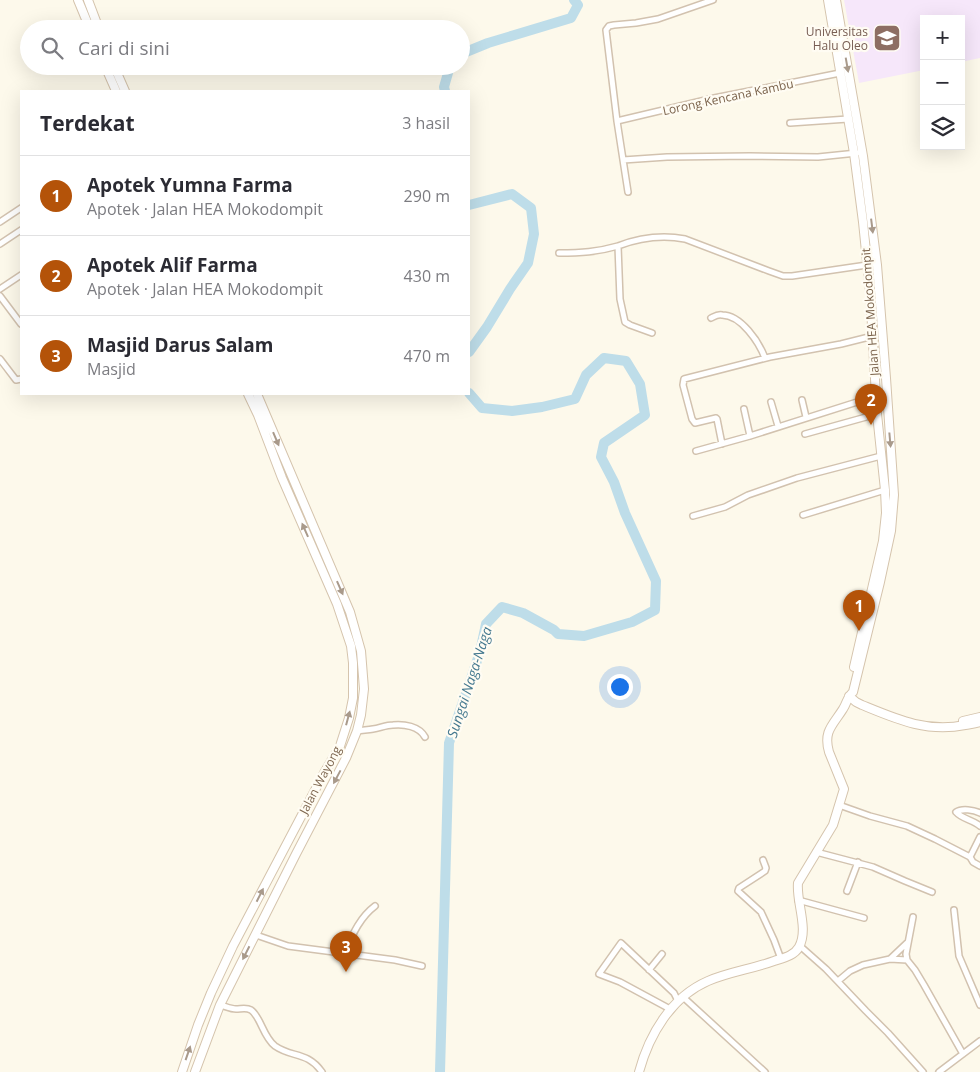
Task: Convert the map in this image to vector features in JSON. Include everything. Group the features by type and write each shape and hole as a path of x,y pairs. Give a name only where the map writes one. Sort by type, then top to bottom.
{"street":[{"path":"78,0 86,20"},
{"path":"88,0 96,20"},
{"path":"628,192 606,30 609,26 658,19 713,0"},
{"name":"Jalan HEA Mokodompit","path":"828,0 848,119 858,153 867,266 874,290 883,346 894,508 880,582 853,692 849,696"},
{"name":"Jalan HEA Mokodompit","path":"836,0 858,153 876,257 873,347 886,513 883,541 850,682 849,696"},
{"name":"Lorong Kencana Kambu","path":"617,121 714,98 840,73"},
{"path":"109,75 116,90"},
{"path":"118,75 125,90"},
{"path":"790,123 848,119"},
{"path":"623,160 750,156 818,157 858,153"},
{"path":"0,222 20,209"},
{"path":"0,244 20,231"},
{"path":"559,253 590,252 631,241 675,237 783,276 867,266"},
{"path":"618,246 620,299 625,322 652,333"},
{"path":"0,289 20,276"},
{"path":"0,296 20,323"},
{"path":"0,300 20,328"},
{"path":"711,318 724,314 744,326 765,358"},
{"path":"722,444 717,419 695,423 692,419 683,385 684,379 765,358 873,336"},
{"path":"873,347 883,346"},
{"path":"0,359 19,380"},
{"name":"Jalan Wayong","path":"182,1072 211,992 233,946 340,746 353,698 351,646 337,604 282,478 248,395"},
{"name":"Jalan Wayong","path":"194,1072 220,1005 346,758 357,731 364,689 361,650 347,606 257,395"},
{"path":"696,451 876,396"},
{"path":"802,400 806,417"},
{"path":"772,402 778,426"},
{"path":"744,409 750,436"},
{"path":"805,434 877,414"},
{"path":"693,516 725,507 748,495 797,478 881,456"},
{"path":"803,515 885,490"},
{"path":"849,696 919,722 953,723 980,717"},
{"path":"849,696 862,705 915,725 936,728 959,727 980,722"},
{"path":"640,1072 650,1042 670,1009 696,987 711,980 781,959 792,954 800,946 802,924 797,891 798,883 833,825 844,789 829,752 827,740 829,730 849,696"},
{"path":"357,731 400,725 419,730 425,736"},
{"path":"839,805 907,826 970,857 973,862 980,866"},
{"path":"980,813 970,810 959,810 956,812 980,826"},
{"path":"970,857 980,837"},
{"path":"816,852 874,867 932,892"},
{"path":"763,860 766,868 765,871 739,888 738,891 761,912 781,959"},
{"path":"847,891 858,862"},
{"path":"798,900 864,918"},
{"path":"344,954 361,920 375,906"},
{"path":"954,910 959,956 980,1005"},
{"path":"913,917 906,954 907,960 924,985 963,1054"},
{"path":"256,935 288,946 395,960 422,966"},
{"path":"890,959 908,941"},
{"path":"670,1009 627,985 599,974 622,943 674,993 677,999 765,1072"},
{"path":"800,946 838,981 923,1072"},
{"path":"649,970 662,954"},
{"path":"838,981 850,971 863,965 890,959 907,960"},
{"path":"220,1005 233,1009 250,1009 256,1015 264,1033 276,1047 314,1062 322,1072"},
{"path":"195,1033 207,1038"},
{"path":"939,1072 980,1041"}],"shaded area":[{"name":"Universitas Halu Oleo","path":"844,0 980,0 980,58 965,61 965,15 920,15 920,71 859,83"}],"waterway":[{"name":"Sungai Naga-Naga","path":"470,50 571,18 578,5 574,0"},
{"name":"Sungai Naga-Naga","path":"445,90 447,75"},
{"name":"Sungai Naga-Naga","path":"470,205 512,194 531,208 534,234 528,263 470,351"},
{"name":"Sungai Naga-Naga","path":"440,1072 449,743 480,652 486,624 502,607 523,613 558,634 584,636 632,622 655,610 656,581 625,513 614,482 601,457 604,443 645,415 640,384 626,361 604,358 586,375 575,399 542,407 512,411 482,408 470,394"}],"place":[{"name":"Universitas Halu Oleo","path":"887,38"},
{"name":"Apotek Alif Farma","path":"871,425"},
{"name":"Apotek Yumna Farma","path":"859,631"},
{"name":"Masjid Darus Salam","path":"346,972"}]}
